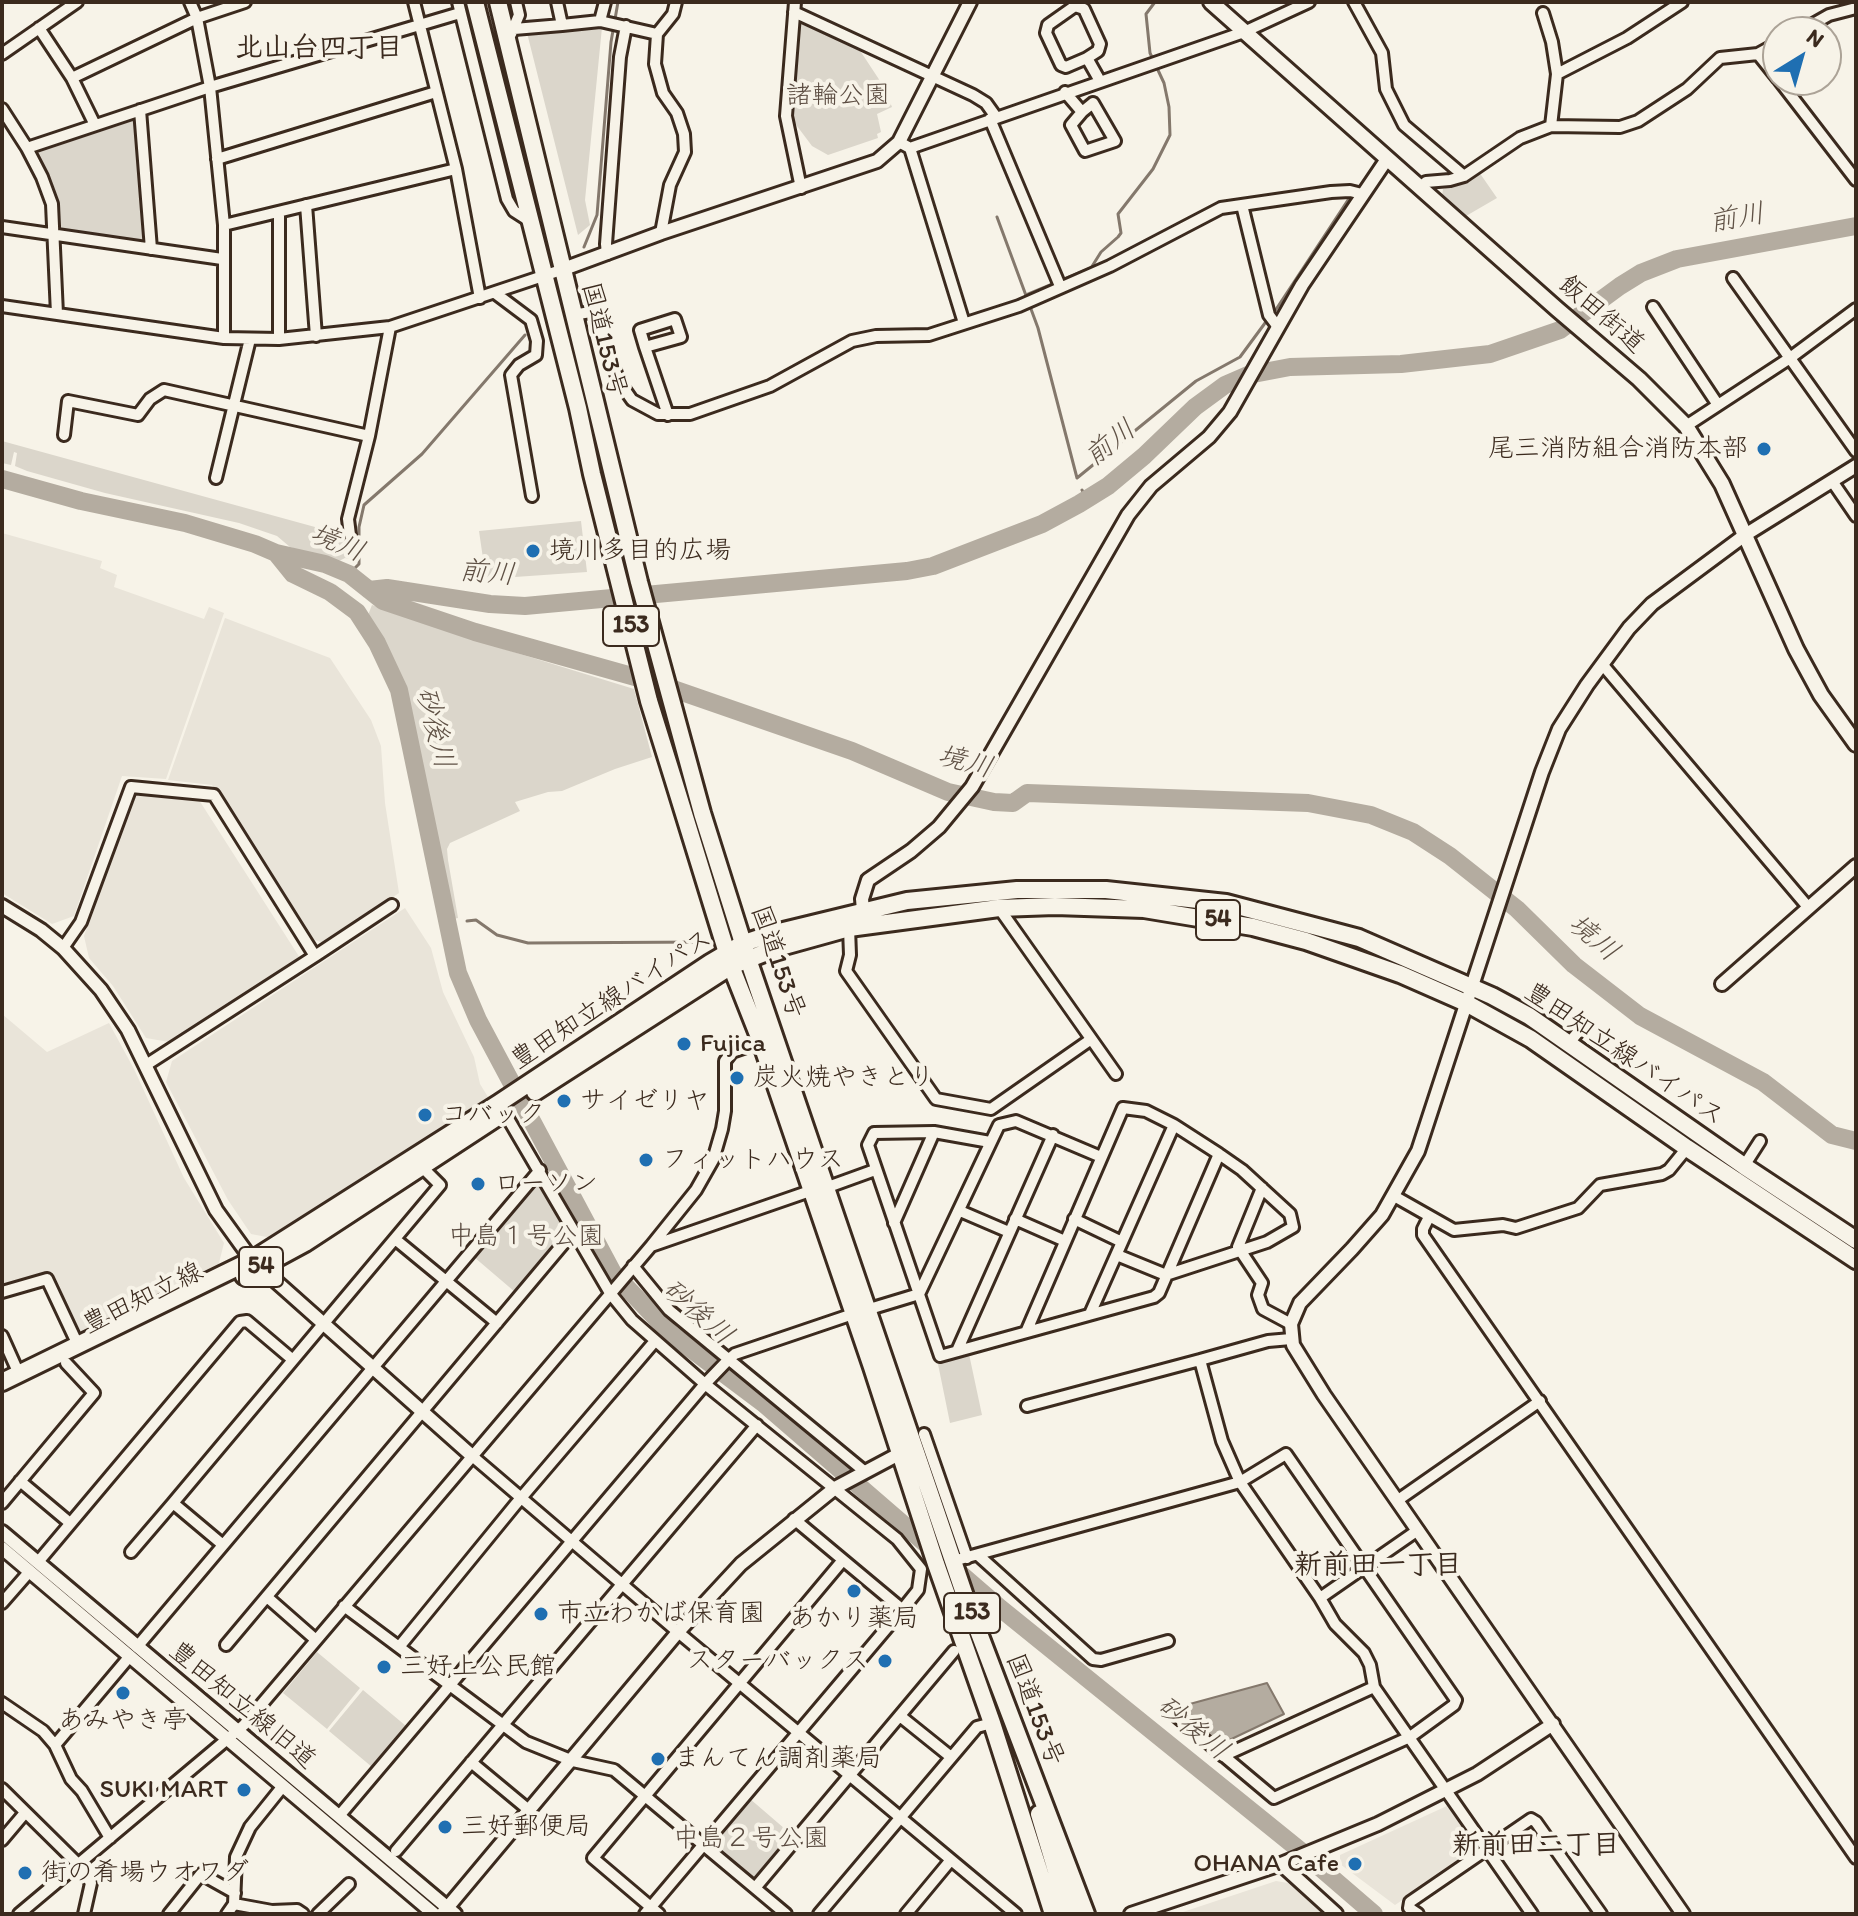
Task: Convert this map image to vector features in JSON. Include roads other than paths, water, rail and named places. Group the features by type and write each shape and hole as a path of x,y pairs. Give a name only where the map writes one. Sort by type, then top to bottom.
{"main road":[{"name":"国道153号","path":"475,2 649,701 729,959 761,1042 810,1191 966,1558 1034,1777 1086,1914"},
{"name":"国道153号","path":"498,2 510,36 561,270 639,582 702,813 828,1187 928,1567 992,1723 1053,1914"},
{"name":"飯田街道","path":"1211,2 1639,379 1686,426 1722,484 1796,649 1821,695 1854,737"},
{"name":"豊田知立線バイパス","path":"502,1108 771,934 907,901 1017,890 1076,889 1170,895 1226,903 1359,938 1468,995 1687,1148 1856,1260"},
{"name":"豊田知立線バイパス","path":"746,951 849,928 999,908 1144,909 1253,927 1529,1016 1856,1240"},
{"name":"豊田知立線","path":"2,1394 255,1264 502,1108"},
{"name":"豊田知立線","path":"2,1382 305,1243 422,1167 502,1108"},
{"name":"153","path":"1034,1777 1041,1823 1069,1914"}],"street":[{"path":"2,54 77,2"},
{"path":"190,2 197,18 210,87 224,225 224,338"},
{"path":"72,78 197,18 245,2"},
{"path":"414,2 456,169 480,298"},
{"path":"510,36 519,15 516,2"},
{"path":"557,2 562,25"},
{"path":"604,22 605,2"},
{"path":"661,233 670,185 685,152 684,134 677,113 663,93 655,64 657,34 673,14 676,2"},
{"path":"964,323 905,145 932,75 970,2"},
{"path":"2,306 224,338 279,339 390,327 801,188 877,161 905,145 1244,32 1309,2"},
{"path":"1354,2 1382,53 1386,89 1404,125 1464,176"},
{"path":"1557,74 1627,38 1678,3"},
{"path":"1075,6 1084,9 1100,44 1098,51 1087,58 1066,67 1061,65 1046,32 1048,25 1075,6"},
{"path":"801,188 786,116 795,7 850,40 859,41 980,99 993,118 1060,286"},
{"path":"27,148 210,87 420,24 459,8 507,199 514,211 528,220"},
{"path":"1827,16 1856,8"},
{"path":"1543,13 1557,74 1551,126"},
{"path":"510,36 562,25 604,22 657,34"},
{"path":"607,254 623,25"},
{"path":"39,28 72,78 95,125"},
{"path":"1420,188 1426,182 1464,176 1520,138 1551,126 1610,127 1629,124 1687,89 1720,58 1762,52"},
{"path":"1758,54 1762,59"},
{"path":"1087,58 1100,81"},
{"path":"217,159 436,92"},
{"path":"1065,92 1082,112"},
{"path":"1790,96 1856,180"},
{"path":"1093,103 1115,141 1085,151 1071,125 1082,112 1093,103"},
{"path":"2,109 27,148 52,204 57,314"},
{"path":"140,110 151,249"},
{"path":"863,910 862,899 868,880 911,851 950,814 972,787 1128,515 1151,486 1215,431 1242,393 1302,285 1387,159"},
{"path":"224,225 456,169"},
{"path":"572,315 597,311 622,389 640,406 668,415 690,414 770,386 852,341 876,336 929,335 1019,306 1149,247 1221,208 1331,192 1362,194"},
{"path":"306,205 316,336"},
{"path":"1242,205 1269,315 1278,327"},
{"path":"279,212 279,339"},
{"path":"2,227 222,259"},
{"path":"1733,278 1856,451"},
{"path":"495,293 524,312 531,320 537,341 536,355 519,365 511,375 532,496"},
{"path":"1653,307 1718,405"},
{"path":"1686,426 1790,358 1856,309"},
{"path":"350,535 348,519 369,436 390,327"},
{"path":"216,478 250,339"},
{"path":"645,347 668,415"},
{"path":"64,435 68,401 138,415 150,399 164,390 369,436"},
{"path":"1683,1914 1324,1395 1291,1339 1291,1324 1300,1303 1369,1231 1394,1196 1427,1129 1468,995 1559,729 1602,664 1652,604 1745,535 1856,466"},
{"path":"1832,481 1856,516"},
{"path":"1602,664 1808,907"},
{"path":"63,948 81,922 131,787 214,795 315,956"},
{"path":"1722,984 1856,866"},
{"path":"146,1065 392,905"},
{"path":"2,906 63,948 101,990 128,1030 216,1210 255,1264 521,1498 1016,1914"},
{"path":"999,908 1116,1074"},
{"path":"849,928 850,955 846,971 936,1099 991,1109 1090,1040"},
{"path":"1569,1043 1584,1025"},
{"path":"19,1914 233,1736 316,1640 696,1190 713,1160 725,1111 725,1061 732,1052 761,1042"},
{"path":"502,1108 574,1231 632,1320 928,1567 918,1590 903,1610 704,1845 652,1912 593,1858 843,1560"},
{"path":"1027,1330 1123,1108 1146,1111 1219,1154 1290,1214 1293,1227 1267,1242 1166,1275 1117,1255"},
{"path":"339,1816 729,1359 735,1354 919,1294 999,1125 1016,1121 1101,1157"},
{"path":"1090,1314 1174,1125"},
{"path":"990,1142 934,1132 874,1133 868,1145 940,1356 1154,1297 1159,1293 1219,1154"},
{"path":"894,1223 934,1132"},
{"path":"957,1351 1053,1135"},
{"path":"1744,1166 1760,1141"},
{"path":"1394,1196 1454,1230 1503,1225 1516,1228 1578,1208 1600,1185 1662,1174 1687,1148"},
{"path":"131,1552 440,1185 422,1167"},
{"path":"55,1745 540,1170"},
{"path":"828,1187 875,1170"},
{"path":"1262,1188 1238,1241 1240,1252 1262,1283 1258,1295 1263,1309 1291,1324"},
{"path":"651,1246 810,1191"},
{"path":"960,1211 1009,1232"},
{"path":"1429,1217 1423,1235 1856,1858"},
{"path":"1015,1219 1065,1241"},
{"path":"1074,1219 1122,1242"},
{"path":"226,1645 574,1231"},
{"path":"395,1239 497,1323"},
{"path":"632,1268 669,1310 864,1471"},
{"path":"2,1292 47,1279 78,1345"},
{"path":"2,1603 240,1322 247,1321 293,1360"},
{"path":"2,1336 19,1374"},
{"path":"1027,1406 1268,1341 1291,1339"},
{"path":"399,1647 655,1341"},
{"path":"1200,1360 1222,1441 1240,1482 1335,1624 1364,1653 1374,1687 1532,1914"},
{"path":"2,1503 94,1393 66,1363"},
{"path":"1398,1500 1540,1401"},
{"path":"396,1851 757,1425"},
{"path":"924,1434 966,1558 1093,1659 1101,1660 1168,1641"},
{"path":"448,1912 678,1632 741,1564 835,1488 899,1454"},
{"path":"966,1558 1240,1482 1286,1454 1456,1698 1454,1705 1410,1737 1274,1798 1169,1710"},
{"path":"20,1481 70,1523"},
{"path":"173,1503 223,1545"},
{"path":"794,1519 903,1610"},
{"path":"1320,1598 1418,1530"},
{"name":"豊田知立線旧道","path":"2,1532 34,1567 233,1736 339,1816 448,1912"},
{"name":"豊田知立線旧道","path":"2,1548 34,1567"},
{"path":"267,1597 316,1640"},
{"path":"344,1606 526,1742 573,1761 614,1770 786,1914"},
{"path":"755,1888 954,1651"},
{"path":"1223,1756 1374,1687"},
{"path":"2,1703 43,1731 55,1745 71,1779 82,1791 110,1838"},
{"path":"900,1716 951,1757"},
{"path":"819,1914 977,1727 992,1723"},
{"path":"1131,1914 1281,1864 1378,1824 1447,1791 1553,1724"},
{"name":"豊田知立線旧道","path":"233,1736 283,1786 434,1914"},
{"path":"471,1762 530,1811"},
{"path":"227,1914 234,1898 236,1857 250,1827 283,1786"},
{"path":"2,1789 78,1864 91,1883 84,1914"},
{"path":"2,1840 24,1814"},
{"path":"1418,1914 1409,1908 1410,1902 1529,1819 1533,1819 1601,1914"},
{"path":"913,1912 950,1861"},
{"path":"1281,1864 1336,1914"},
{"path":"169,1914 201,1874 234,1898 272,1912 297,1910 303,1914"},
{"path":"318,1914 349,1884"}],"waterway":[{"path":"584,247 597,215 611,42 618,2"},
{"path":"1062,280 1091,268 1101,252 1121,233 1118,214 1153,169 1170,135 1164,83 1150,53 1146,14 1155,2"},
{"path":"1273,314 1350,197"},
{"path":"997,217 1038,328 1077,478 1196,381 1240,357 1268,319"},
{"name":"前川","path":"369,590 387,588 490,604 525,606 907,571 933,566 1042,524 1079,504 1108,486 1144,456 1195,407 1225,385 1248,375 1290,367 1401,364 1490,354 1560,330 1641,273 1677,259 1856,226"},
{"path":"1026,295 1055,283"},
{"path":"349,574 359,564 359,527 364,505 422,454 525,335"},
{"name":"境川","path":"2,479 81,501 185,523 276,553 325,564 349,574 383,601 475,632 653,682 852,751 948,792 1013,803 1027,793 1308,803 1371,815 1413,832 1450,856 1517,909 1574,965 1640,1016 1763,1082 1832,1135 1856,1141"},
{"path":"1082,490 1087,499"},
{"name":"砂後川","path":"276,553 293,574 330,592 357,612 377,643 399,690 458,973 478,1020 613,1273 671,1334 763,1403 1000,1608 1374,1914"},
{"path":"467,921 476,920 497,935 528,943 705,942"}],"place":[{"name":"尾三消防組合消防本部","path":"1764,449"},
{"name":"境川多目的広場","path":"533,551"},
{"name":"Fujica","path":"684,1044"},
{"name":"炭火焼やきとり","path":"737,1078"},
{"name":"サイゼリヤ","path":"564,1101"},
{"name":"コバック","path":"425,1115"},
{"name":"フィットハウス","path":"646,1160"},
{"name":"ローソン","path":"478,1184"},
{"name":"あかり薬局","path":"854,1591"},
{"name":"市立わかば保育園","path":"541,1614"},
{"name":"スターバックス","path":"885,1661"},
{"name":"三好上公民館","path":"384,1667"},
{"name":"あみやき亭","path":"123,1693"},
{"name":"まんてん調剤薬局","path":"658,1759"},
{"name":"SUKI MART","path":"244,1790"},
{"name":"三好郵便局","path":"445,1827"},
{"name":"OHANA Cafe","path":"1355,1864"},
{"name":"街の肴場ウオワダ","path":"25,1873"}],"district":[{"name":"北山台四丁目","path":"319,49"},
{"name":"新前田一丁目","path":"1378,1566"},
{"name":"新前田二丁目","path":"1536,1846"}],"park label":[{"name":"諸輪公園","path":"838,96"},
{"name":"中島１号公園","path":"526,1237"},
{"name":"中島２号公園","path":"751,1839"}]}
